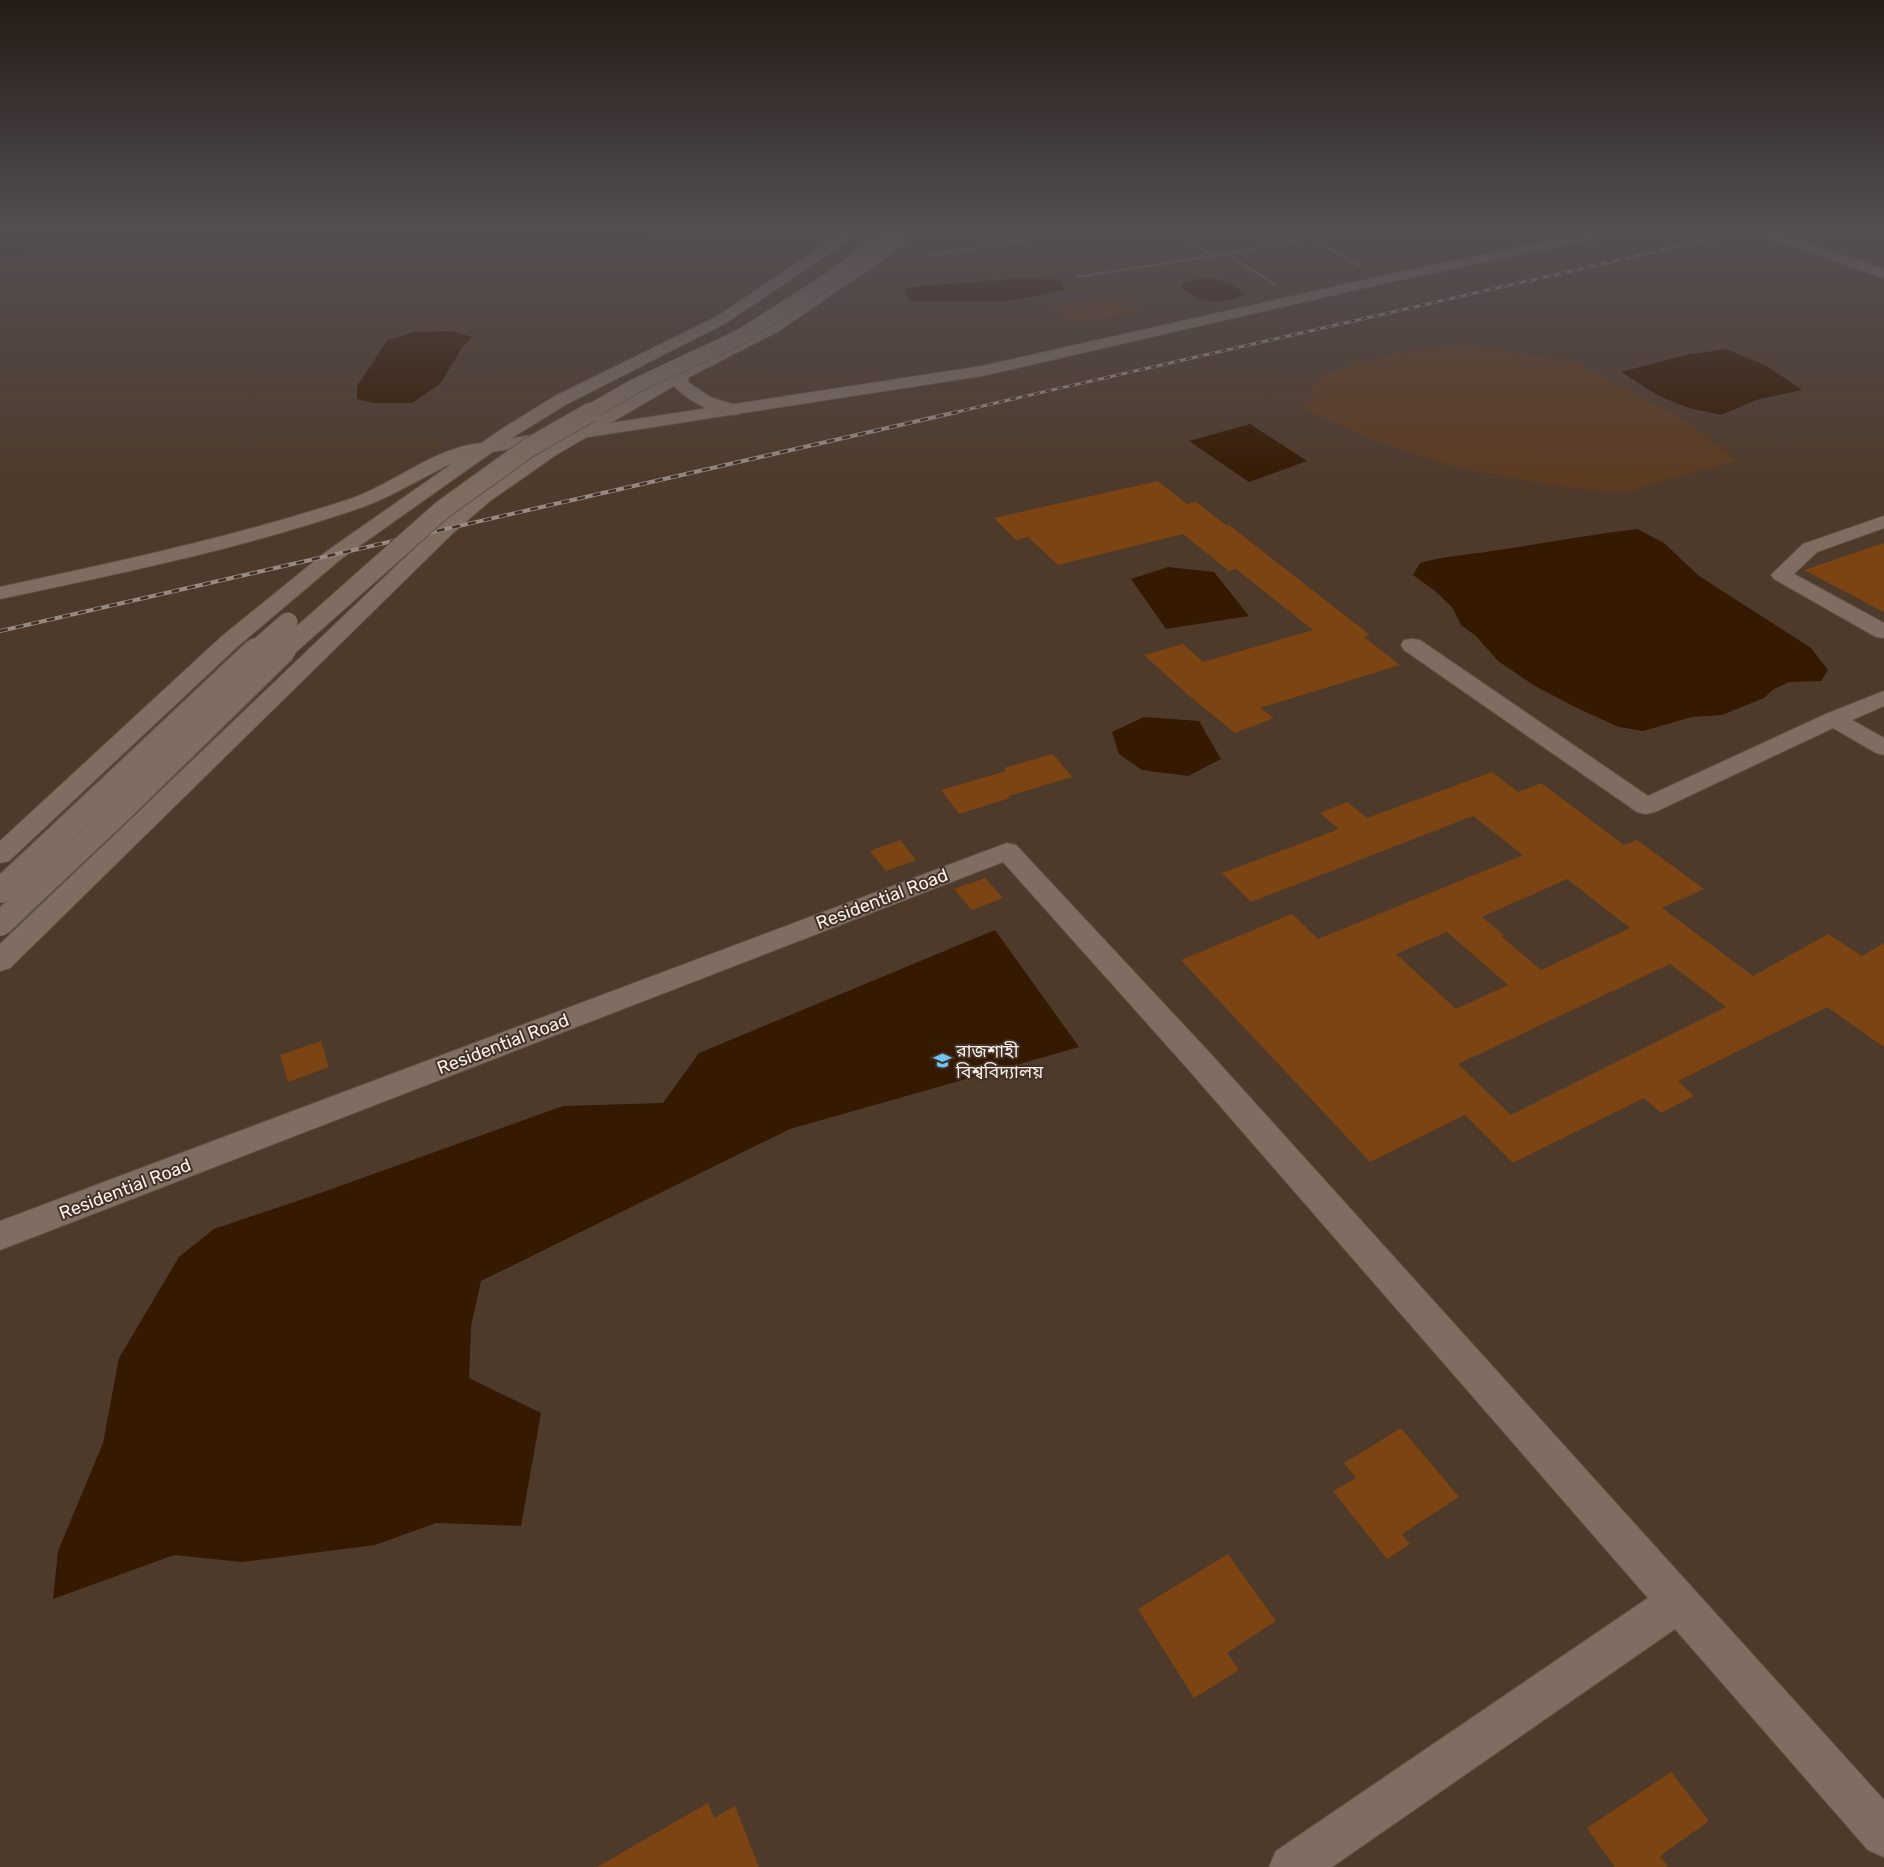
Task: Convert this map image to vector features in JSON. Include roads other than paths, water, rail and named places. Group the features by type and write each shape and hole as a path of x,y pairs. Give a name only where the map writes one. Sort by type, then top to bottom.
{"street":[{"path":"0,855 229,642 334,555 484,448 561,400 728,315"},
{"path":"0,891 249,656 421,506 518,439 619,382 725,333 754,315"},
{"path":"0,924 128,803 274,659 442,510 528,448 635,386 740,337 774,315"},
{"path":"0,961 446,529 483,497 550,451 681,375 774,328 793,315"},
{"path":"0,594 304,520 390,490 454,454 982,371 1224,315"},
{"path":"681,375 680,383 688,392 706,403 733,410"},
{"path":"1884,522 1810,548 1781,575 1884,632"},
{"path":"1412,645 1646,806 1834,719 1884,698"},
{"path":"1834,719 1884,748"},
{"name":"Residential Road","path":"0,1236 1007,851 1205,1067 1678,1602"},
{"path":"1292,1867 1678,1602 1884,1834"}],"railway":[{"path":"952,413 1379,315"},
{"path":"0,631 957,412"}],"place":[{"name":"রাজশাহী বিশ্ববিদ্যালয়","path":"942,1061"}]}
